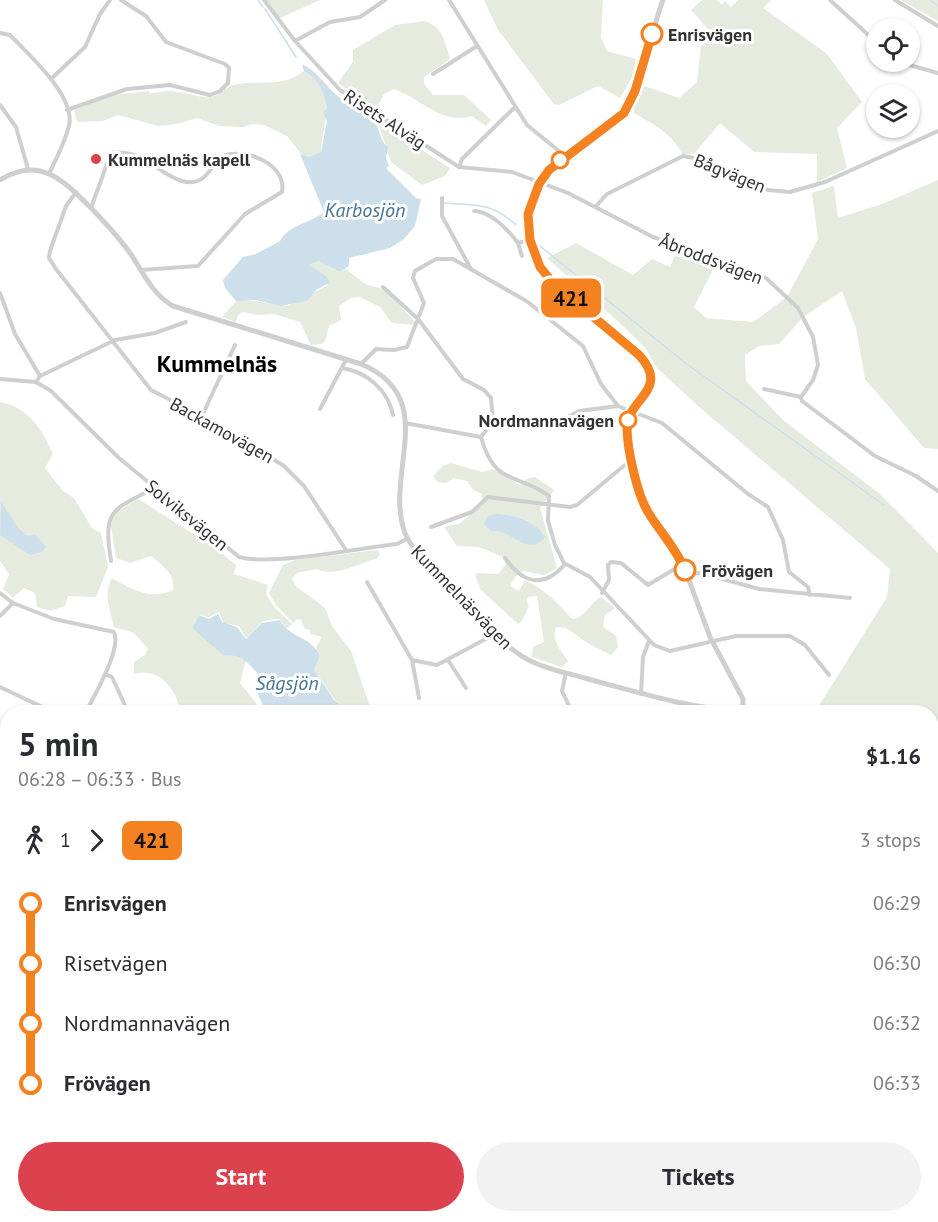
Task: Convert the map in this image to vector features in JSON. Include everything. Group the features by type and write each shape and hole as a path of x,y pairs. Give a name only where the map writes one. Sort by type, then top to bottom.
{"street":[{"path":"52,78 85,47 100,14 110,0"},
{"path":"67,110 127,89 170,85 210,94 220,91 228,83 229,69 225,64 166,42 146,16 121,0"},
{"name":"Risets Alväg","path":"264,0 295,41 340,90 459,167 502,170 539,184"},
{"path":"295,41 330,22 360,17 385,0"},
{"path":"449,0 515,107 532,130 566,156"},
{"path":"663,0 635,91 624,113 608,128 549,170 539,184 528,214 530,240 537,262 553,283 644,360 650,373 649,390 632,413 627,429 632,459 647,511 683,564 711,640 743,699 743,705"},
{"path":"830,0 866,33"},
{"path":"895,0 938,26"},
{"path":"0,33 10,35 52,78 67,110 69,129 49,174"},
{"path":"433,74 477,46"},
{"path":"920,68 938,73"},
{"path":"0,105 16,127 25,150 28,169 10,174 0,180"},
{"path":"459,167 462,159 515,107"},
{"name":"Bågvägen","path":"596,207 607,194 683,156 706,160 768,190 790,192 825,182 938,131"},
{"path":"91,208 111,153 137,155 181,181 193,182 202,179 214,169 220,157 227,154 249,156 272,165 280,174 282,192 245,214 198,266 141,270"},
{"name":"Kummelnäsvägen","path":"28,169 49,174 76,192 119,238 158,295 173,306 361,364 379,372 395,388 403,405 405,423 401,507 407,538 495,634 526,658 566,672 686,705"},
{"name":"Åbroddsvägen","path":"539,184 568,193 653,237 760,274 786,294 808,324 816,349 816,373 801,397"},
{"name":"Backamovägen","path":"76,192 66,206 49,258 115,340 151,390 202,416 284,466 304,486 346,550"},
{"path":"442,198 442,216 471,270"},
{"path":"474,211 485,213 497,222 518,243 522,256"},
{"path":"518,243 530,240"},
{"path":"361,364 376,349 394,350 407,346 424,303 413,278 418,268 436,260 448,258 528,302 583,346 601,384 618,406 662,423 748,494 768,507 783,540 789,572 808,587 810,595"},
{"path":"383,287 418,319 458,374 491,398 493,421 481,437"},
{"path":"0,293 15,334 40,375"},
{"path":"0,379 36,382 40,375 115,340 155,333 186,322"},
{"path":"202,416 235,345"},
{"path":"320,409 346,360"},
{"path":"342,368 362,374 381,390 388,399 393,415"},
{"name":"Solviksvägen","path":"36,382 51,391 109,450 239,557 261,560 397,544 407,538"},
{"path":"764,389 801,397 802,401 875,456 916,476 938,491"},
{"path":"493,421 548,428 579,411 618,406"},
{"path":"405,423 481,437"},
{"path":"481,437 491,463 502,474 547,494 551,498 547,512 550,532 566,564 590,577 602,593 620,606 649,641 670,651 711,640 760,634 790,636 805,645 829,675"},
{"path":"431,527 472,512 488,497 570,507 577,505 599,484 632,459"},
{"path":"111,561 107,529 109,520 122,506 154,488"},
{"path":"505,558 522,575 541,582 550,580 566,564"},
{"path":"602,593 609,580 608,565 611,562 621,563 648,585 683,564"},
{"path":"687,574 701,573 754,589 850,598"},
{"path":"367,582 412,660 418,698"},
{"path":"0,593 13,603 54,619 110,629 116,635 105,674 90,705"},
{"path":"0,616 13,603"},
{"path":"412,660 437,665 495,634"},
{"path":"641,693 643,657 649,641"},
{"path":"448,660 466,688"},
{"path":"566,672 562,691 569,705"},
{"path":"105,674 112,677 125,705"},
{"path":"0,687 38,705"}],"shaded area":[{"path":"264,0 320,0 278,19"},
{"path":"484,0 603,0 601,37 607,51 636,59 632,78 620,98 598,86 559,105 554,104 498,30"},
{"path":"702,0 717,0 722,5 725,1 731,7 738,0 771,0 763,8 827,54 862,102 837,128 847,168 817,182 817,154 754,152 720,123 694,154 682,154 668,135 634,113 634,106 642,85 679,98 697,82 701,46 715,37 691,10"},
{"path":"901,0 938,0 938,21"},
{"path":"424,21 439,31 445,41 450,59 424,77 424,84 433,95 464,95 491,120 486,126 472,116 461,118 441,114 394,89 384,94 376,109 338,83 353,62 353,50 395,25"},
{"path":"304,71 315,78 322,87 327,107 321,152 309,158 301,154 287,136 264,125 219,126 197,118 177,124 158,126 118,115 103,121 77,122 74,110 114,95 149,91 150,94 172,91 209,97 237,84 280,82"},
{"path":"378,122 450,168 445,176 422,185 391,162"},
{"path":"938,180 938,449 924,448 865,379 856,328 842,291 803,317 779,344 759,346 745,355 746,381 783,420 880,494 938,553 938,705 819,705 887,597 890,569 698,406 656,367 646,349 624,327 547,258 576,243 633,275 652,259 670,267 675,255 714,268 694,307 706,318 753,322 787,297 818,239 812,193 834,186 838,218 882,204"},
{"path":"319,261 340,272 346,269 365,284 382,289 415,322 414,325 392,323 380,307 360,297 351,298 339,306 341,320 329,326 322,344 311,345 300,322 274,314 258,315 243,312 238,315 236,322 222,317 238,299 287,306 328,285 309,265"},
{"path":"0,402 18,408 33,420 53,454 45,468 63,491 74,498 92,528 101,533 108,567 96,597 68,596 65,606 51,611 37,607 35,593 24,588 13,598 3,589 9,574 0,561"},
{"path":"451,463 482,472 493,469 520,485 528,478 535,477 554,490 540,508 557,568 544,575 523,571 515,577 510,586 519,591 525,580 551,597 572,619 581,616 601,597 615,608 605,615 603,627 616,636 618,647 611,655 589,644 566,628 556,627 556,641 568,661 562,667 532,657 533,647 544,642 537,596 528,597 526,600 529,606 522,621 518,624 481,590 475,575 478,573 498,574 506,564 505,558 479,547 457,546 444,527 460,523 482,506 482,494 472,489 467,481 454,478 446,483 437,482 433,476 443,466"},
{"path":"138,499 214,547 236,565 234,574 268,585 266,594 274,607 292,624 286,629 280,619 267,620 246,638 239,626 224,623 219,612 209,617 199,615 192,628 246,660 240,683 257,705 179,705 171,688 159,677 144,673 134,674 134,662 145,655 148,649 134,633 114,627 108,602 109,584 112,578 134,590 157,594 173,590 173,584 167,570 151,556 130,563 116,558 110,520 116,512"},
{"path":"377,550 380,553 378,558 339,571 317,569 297,573 292,579 296,586 325,608 332,626 351,651 369,705 342,705 335,700 314,670 320,656 316,647 322,637 310,634 310,630 305,629 301,620 297,619 293,623 276,605 269,593 283,565 295,560"}],"water":[{"name":"Karbosjön","path":"302,64 314,72 344,101 366,113 375,122 388,147 386,158 389,166 386,168 416,198 421,199 415,226 404,239 390,248 349,258 349,266 340,272 319,261 309,265 327,277 329,283 316,290 307,301 280,306 256,300 236,301 225,288 223,280 243,257 256,254 280,241 288,231 324,212 300,154 309,157 321,152 327,121 323,113 327,108 320,86 304,71"},
{"path":"1,502 19,529 27,536 35,534 46,547 42,552 30,555 0,535"},
{"path":"509,515 530,523 545,537 539,543 532,545 505,533 491,531 484,524 488,516"},
{"name":"Sågsjön","path":"218,614 222,622 237,627 246,639 262,623 280,620 289,631 307,641 317,650 320,656 314,670 334,700 342,705 263,705 256,690 258,674 254,669 239,657 223,655 192,628 199,615 209,619"}],"waterway":[{"path":"258,0 263,7"},
{"path":"930,0 938,6"},
{"path":"265,9 296,57"},
{"path":"443,203 490,208 516,225"},
{"path":"535,242 688,365 884,505"}],"bus line":[{"name":"421","path":"652,34 635,91 624,113 608,128 549,170 539,184 530,205 528,229 537,262 553,283 639,355 649,369 651,382 649,390 629,418 627,435 639,489 647,511 676,552 685,570"}],"place":[{"name":"Enrisvägen","path":"652,34"},
{"name":"Kummelnäs kapell","path":"96,159"},
{"name":"Nordmannavägen","path":"628,420"},
{"name":"Frövägen","path":"685,570"}],"district":[{"name":"Kummelnäs","path":"217,363"}]}
